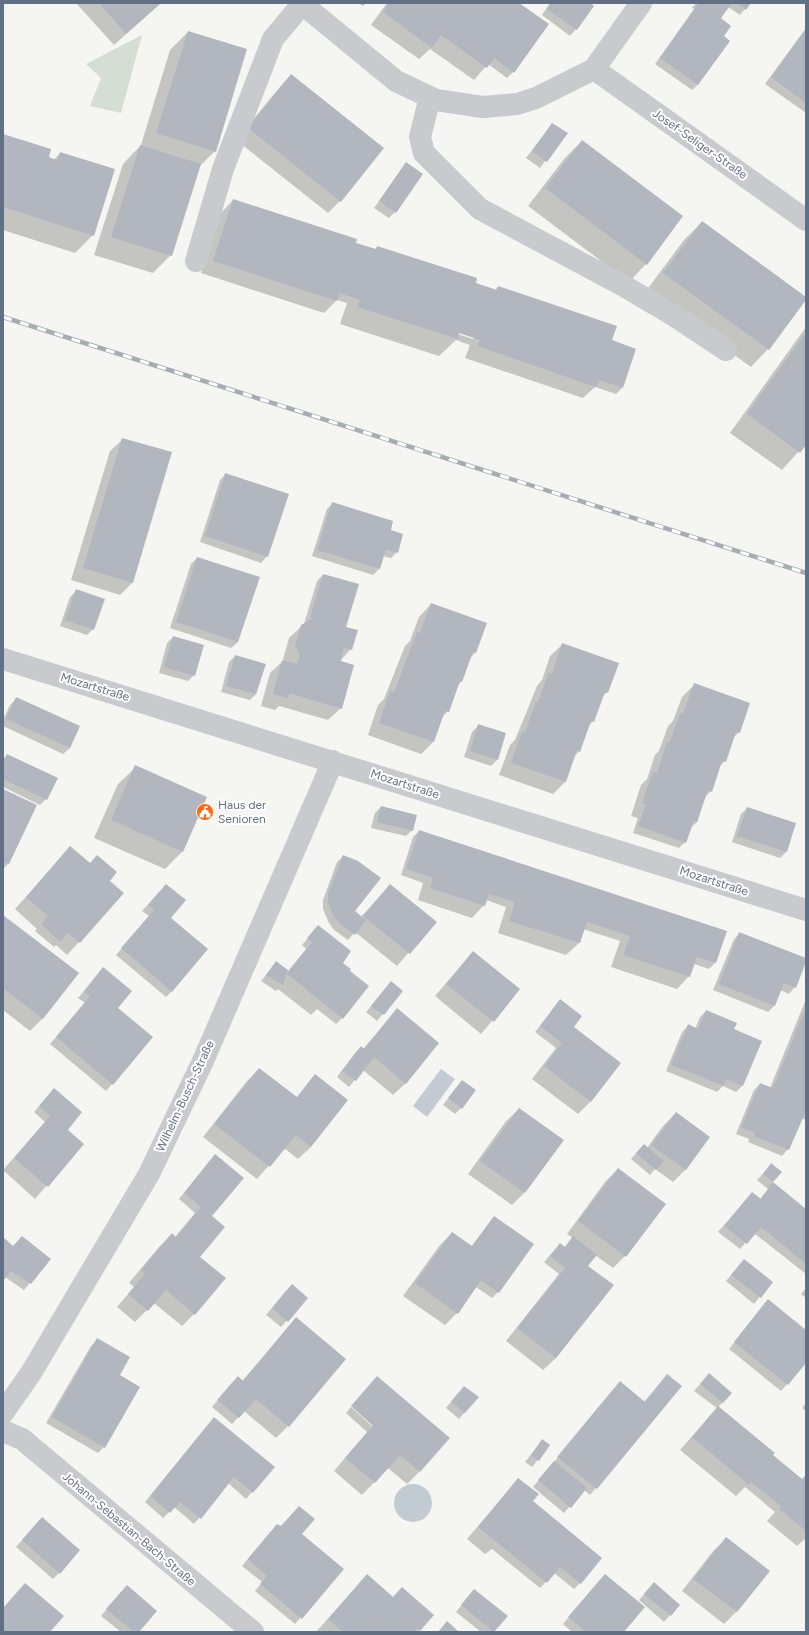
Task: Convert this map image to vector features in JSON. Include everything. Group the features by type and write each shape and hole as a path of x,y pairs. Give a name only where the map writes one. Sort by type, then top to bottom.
{"street":[{"path":"196,261 223,169 273,39 302,3 396,81 436,100 483,107 517,104 536,98 594,69 641,3"},
{"name":"Josef-Seliger-Straße","path":"594,69 806,220"},
{"path":"430,97 420,137 424,153 480,210 624,286 673,314 726,350"},
{"name":"Mozartstraße","path":"3,659 806,910"},
{"name":"Wilhelm-Busch-Straße","path":"3,1413 31,1374 149,1174 209,1048 333,761"},
{"name":"Johann-Sebastian-Bach-Straße","path":"3,1431 22,1439 252,1632"}],"shaded area":[{"path":"142,35 121,113 90,106 101,78 86,64"},
{"path":"441,1069 455,1079 427,1117 413,1106"},
{"path":"409,1484 417,1484 427,1489 431,1496 431,1510 427,1517 417,1522 409,1522 399,1517 397,1514 394,1507 394,1499 399,1489 402,1487"}],"building":[{"path":"99,3 161,3 126,34"},
{"path":"389,3 519,3 549,24 514,73 494,58 487,68 441,35 432,48 383,12"},
{"path":"551,3 590,3 594,6 577,30 547,9"},
{"path":"699,3 732,3 721,18 731,26 724,36 730,41 698,85 660,58"},
{"path":"737,3 751,3 746,10"},
{"path":"806,29 806,103 771,77"},
{"path":"188,31 247,49 216,152 156,133"},
{"path":"291,74 384,148 341,202 248,128"},
{"path":"552,123 568,133 547,162 532,151"},
{"path":"3,134 51,149 49,157 54,159 58,160 60,152 115,169 94,236 3,207"},
{"path":"582,140 683,216 647,265 545,188"},
{"path":"140,145 201,164 172,256 111,237"},
{"path":"406,162 423,174 396,213 379,201"},
{"path":"233,199 357,239 356,243 376,249 377,246 477,278 476,283 497,290 498,286 617,326 612,340 636,349 623,388 599,380 596,387 477,346 480,340 459,333 458,339 357,307 360,300 340,293 337,301 213,261"},
{"path":"702,221 806,297 806,300 769,350 663,273"},
{"path":"806,332 806,445 800,453 747,414"},
{"path":"122,438 172,452 133,583 83,568"},
{"path":"225,473 289,494 268,557 205,536"},
{"path":"332,502 393,521 391,530 403,534 398,553 386,549 380,569 317,550"},
{"path":"197,557 260,577 238,642 176,622"},
{"path":"323,574 359,584 346,627 358,630 352,650 344,647 341,661 354,665 342,709 289,693 288,698 273,694 282,660 297,664 300,655 295,646 301,625 314,618 310,617"},
{"path":"76,589 105,599 94,630 65,620"},
{"path":"431,603 487,623 476,653 473,652 462,682 460,681 449,712 445,711 434,742 379,723 390,691 394,692 417,632 420,633"},
{"path":"173,636 204,645 195,676 164,667"},
{"path":"562,643 619,663 608,693 605,692 594,722 591,721 580,752 577,750 566,782 511,763 522,731 525,732 549,672 552,674"},
{"path":"235,655 266,664 256,694 226,686"},
{"path":"694,683 750,703 740,733 736,732 726,762 722,761 712,792 708,790 697,822 694,821 686,843 638,826 646,804 642,803 653,771 657,773 667,742 670,742 680,713 683,714"},
{"path":"16,697 80,726 70,748 6,719"},
{"path":"478,724 506,733 498,760 470,751"},
{"path":"7,754 58,778 47,800 3,779 3,762"},
{"path":"135,765 207,797 183,852 111,820"},
{"path":"3,789 37,805 9,864 3,862"},
{"path":"381,806 417,815 413,831 377,822"},
{"path":"747,807 796,823 787,852 737,836"},
{"path":"419,830 727,931 716,963 697,957 690,977 623,955 630,936 587,922 580,943 509,921 515,902 489,894 485,906 430,888 433,878 406,869"},
{"path":"70,846 90,863 97,855 117,872 110,881 124,893 80,943 68,933 60,942 41,924 48,916 26,897"},
{"path":"343,855 358,861 381,878 355,911 366,920 355,935 340,924 334,917 328,902 328,893"},
{"path":"166,884 186,900 171,918 208,949 172,992 121,948 154,910 148,905"},
{"path":"390,884 437,922 410,954 363,916"},
{"path":"3,915 79,973 43,1019 3,988"},
{"path":"318,925 351,951 343,963 351,969 350,971 369,986 343,1019 287,974 312,942 307,938"},
{"path":"739,932 806,958 806,962 796,988 784,983 775,1006 719,984"},
{"path":"473,951 520,989 494,1022 446,984"},
{"path":"276,961 288,970 283,985 266,975"},
{"path":"103,967 132,991 118,1008 153,1037 113,1085 56,1037 90,996 84,991"},
{"path":"391,981 403,991 384,1015 371,1006"},
{"path":"560,999 582,1016 574,1027 621,1063 591,1102 544,1066 562,1043 540,1026"},
{"path":"806,1007 806,1111 789,1150 754,1136 755,1133 741,1127 760,1083 773,1088"},
{"path":"397,1008 439,1043 406,1084 374,1057 356,1081 342,1071 361,1046 364,1049"},
{"path":"706,1010 737,1023 734,1029 762,1041 743,1086 726,1079 724,1086 671,1065 688,1024 698,1029"},
{"path":"259,1068 297,1097 315,1074 348,1100 311,1147 296,1135 270,1167 214,1124"},
{"path":"462,1080 476,1090 462,1109 448,1098"},
{"path":"54,1088 82,1112 68,1130 84,1144 48,1187 14,1158 50,1116 39,1106"},
{"path":"519,1108 564,1140 525,1193 480,1161"},
{"path":"676,1112 710,1137 686,1170 651,1145"},
{"path":"644,1144 664,1161 656,1170 636,1153"},
{"path":"215,1154 244,1178 212,1216 225,1227 200,1257 226,1278 195,1315 166,1290 148,1311 128,1294 145,1274 141,1270 172,1233 176,1237 201,1207 184,1193"},
{"path":"771,1163 782,1172 773,1182 763,1174"},
{"path":"618,1168 666,1204 626,1257 578,1221"},
{"path":"773,1182 806,1209 806,1264 761,1227 747,1244 724,1226 752,1192 761,1199"},
{"path":"494,1216 534,1244 499,1293 481,1280 458,1314 415,1283 452,1232 472,1246"},
{"path":"22,1236 51,1259 31,1284 11,1271 3,1281 3,1237 13,1246"},
{"path":"573,1236 597,1255 588,1266 614,1285 556,1358 517,1328 565,1268 550,1256 560,1243 565,1247"},
{"path":"744,1259 773,1282 761,1298 731,1275"},
{"path":"292,1284 308,1298 288,1322 272,1308"},
{"path":"768,1299 806,1330 806,1363 788,1385 734,1342"},
{"path":"296,1317 346,1359 289,1427 256,1399 239,1418 217,1400 238,1376 243,1381"},
{"path":"97,1338 130,1357 120,1375 140,1387 105,1448 52,1417"},
{"path":"709,1373 732,1393 723,1403 700,1384"},
{"path":"667,1374 682,1386 597,1489 557,1457 620,1381 645,1402"},
{"path":"377,1376 450,1438 420,1472 400,1455 375,1483 345,1458 373,1426 351,1406"},
{"path":"464,1386 479,1397 465,1413 451,1402"},
{"path":"718,1406 775,1453 773,1455 802,1479 806,1475 806,1531 779,1509 781,1506 751,1482 749,1485 692,1437"},
{"path":"214,1417 275,1467 253,1493 234,1477 201,1519 180,1502 170,1513 150,1496"},
{"path":"542,1439 550,1445 539,1461 531,1455"},
{"path":"554,1461 587,1488 571,1508 538,1480"},
{"path":"518,1478 539,1494 533,1501 602,1558 581,1584 560,1567 547,1583 478,1527"},
{"path":"299,1506 315,1519 302,1534 344,1569 302,1619 260,1584 267,1576 248,1559 277,1524 281,1526"},
{"path":"42,1517 80,1550 60,1574 22,1540"},
{"path":"726,1537 770,1571 737,1612 693,1579"},
{"path":"367,1574 393,1597 402,1587 434,1615 420,1631 417,1628 414,1632 374,1632 371,1630 370,1632 343,1632 328,1619"},
{"path":"605,1574 645,1607 624,1632 586,1632 568,1617"},
{"path":"654,1582 680,1605 671,1616 644,1594"},
{"path":"25,1583 64,1616 50,1632 3,1632 3,1608"},
{"path":"127,1585 157,1611 139,1632 134,1632 106,1609"},
{"path":"474,1589 508,1616 494,1632 461,1605"},
{"path":"447,1621 459,1632 438,1632"}],"railway":[{"path":"3,317 806,573"}],"place":[{"name":"Haus der Senioren","path":"205,812"}]}
